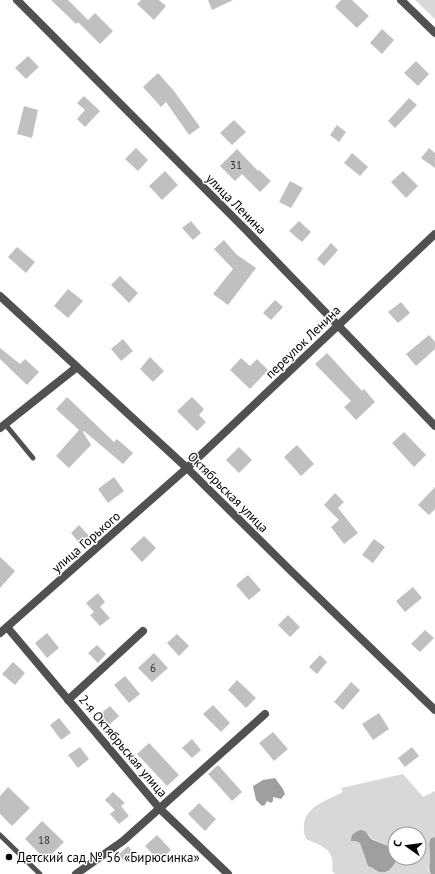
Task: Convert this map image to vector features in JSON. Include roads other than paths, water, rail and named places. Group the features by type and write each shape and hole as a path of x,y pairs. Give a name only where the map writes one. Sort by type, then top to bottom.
{"street":[{"name":"улица Ленина","path":"17,0 338,325 435,426"},
{"path":"401,0 435,33"},
{"name":"переулок Ленина","path":"187,468 435,234"},
{"name":"Октябрьская улица","path":"0,296 187,468 290,571 435,710"},
{"path":"3,426 77,367"},
{"name":"улица Горького","path":"0,634 187,468"},
{"name":"2-я Октябрьская улица","path":"7,627 160,809 228,874"},
{"path":"68,700 143,631"},
{"path":"76,874 123,842 265,714"}],"lane":[{"path":"3,426 33,458"},
{"path":"0,836 40,874"}],"place":[{"name":"Детский сад № 56 «Бирюсинка»","path":"9,857"}]}
